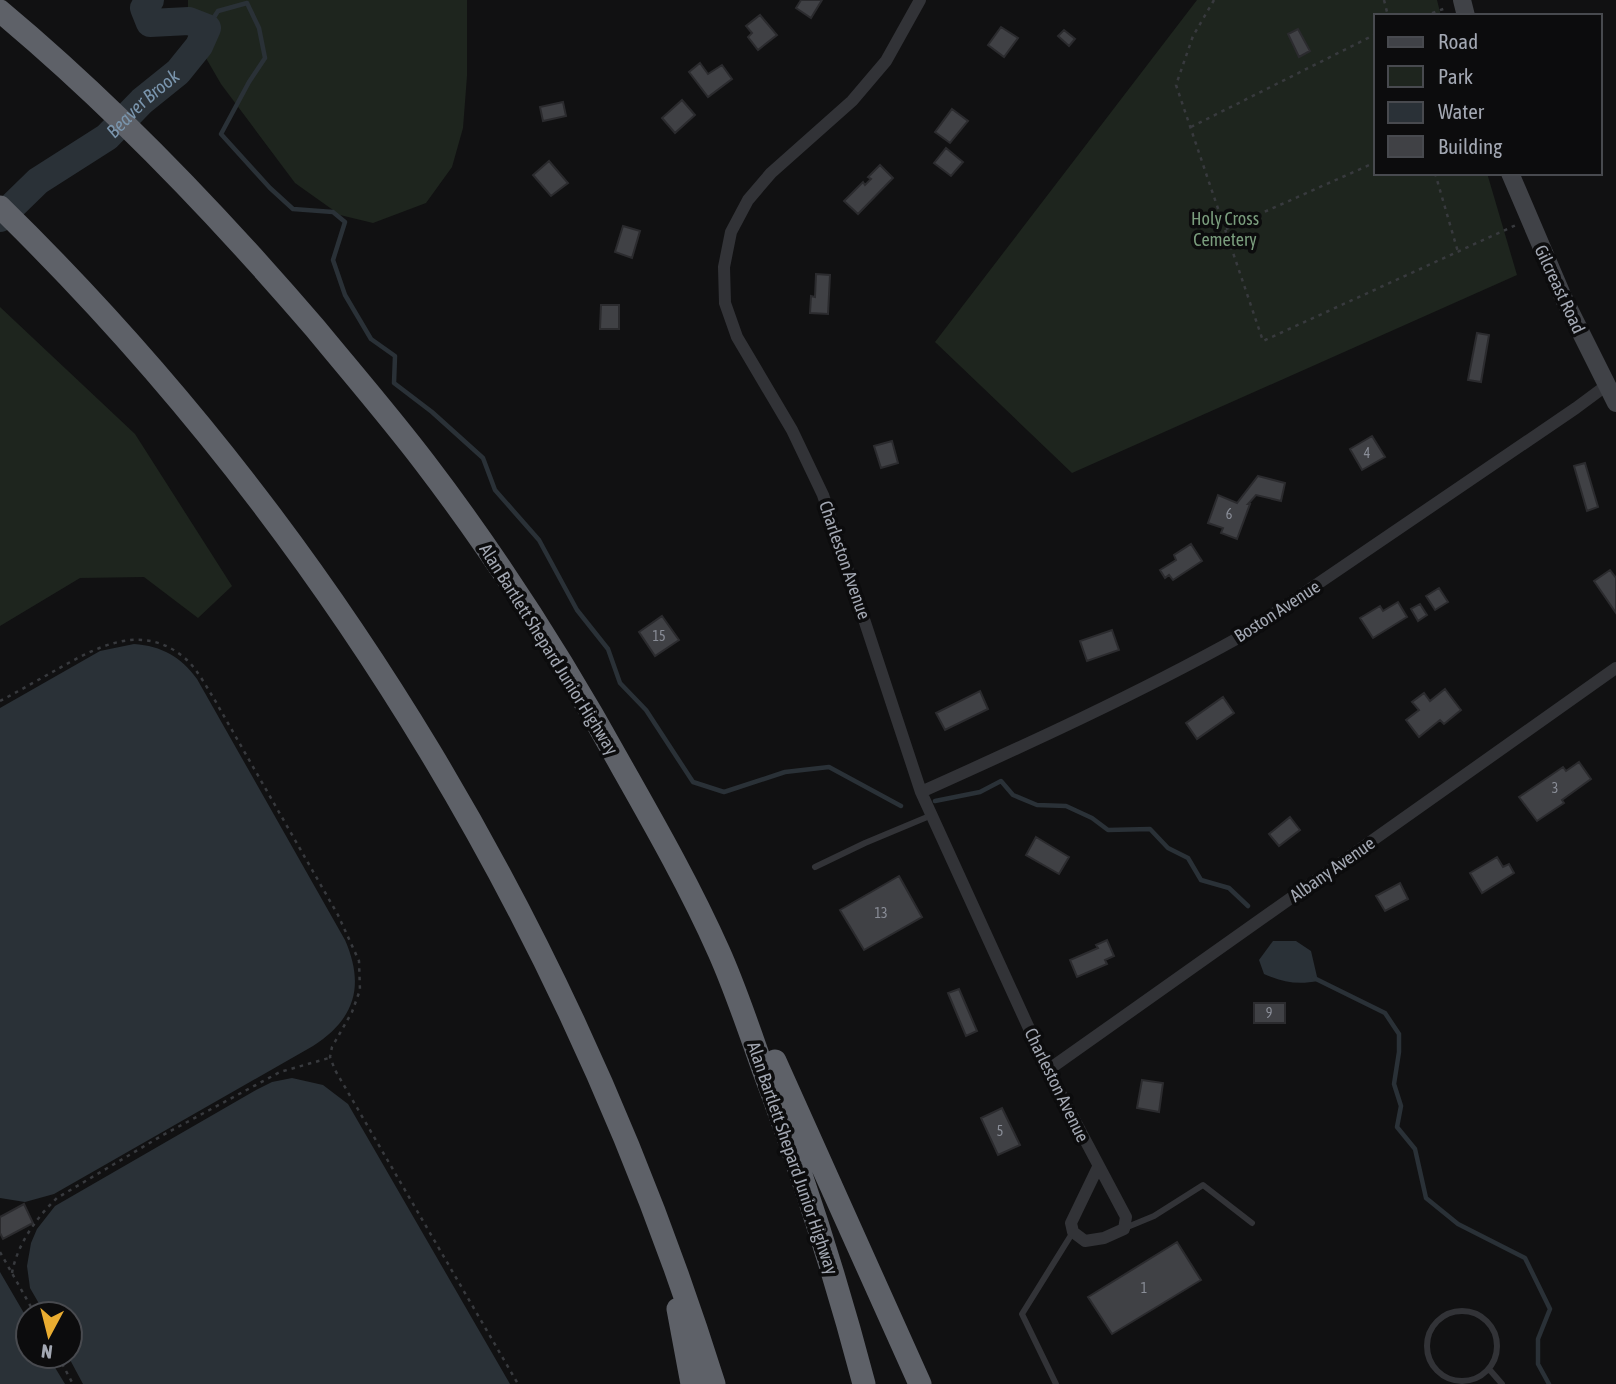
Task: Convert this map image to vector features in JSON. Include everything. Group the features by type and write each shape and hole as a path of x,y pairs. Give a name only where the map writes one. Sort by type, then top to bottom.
{"highway":[{"name":"Alan Bartlett Shepard Junior Highway","path":"0,11 44,48 142,141 203,202 286,295 389,417 479,536 539,625 586,702 683,875 721,956 813,1209 841,1295 864,1384"},
{"path":"0,207 114,326 216,445 324,588 395,694 474,825 552,973 616,1113 665,1237 714,1384"},
{"path":"721,956 762,1033 920,1384"},
{"path":"665,1237 692,1384"}],"street":[{"name":"Charleston Avenue","path":"920,0 886,61 852,100 771,173 748,200 732,232 724,267 726,303 737,337 792,430 823,495 922,792 1048,1070 1126,1217 1124,1229"},
{"name":"Gilcreast Road","path":"1511,175 1563,297 1616,403"},
{"name":"Boston Avenue","path":"922,792 1062,728 1238,638 1607,385"},
{"name":"Albany Avenue","path":"1048,1070 1616,668"},
{"path":"1098,1167 1074,1213 1071,1223 1073,1232 1085,1241 1104,1238 1124,1229"}],"lane":[{"path":"816,867 932,815"},
{"path":"1124,1229 1154,1216 1203,1185 1252,1223"},
{"path":"1056,1384 1022,1314 1073,1232"},
{"path":"1459,1311 1482,1317 1496,1336 1495,1359 1489,1369 1480,1377 1458,1382 1437,1372 1426,1352 1431,1329 1438,1320 1459,1311"},
{"path":"1489,1369 1502,1384"}],"path":[{"path":"1214,0 1193,36 1176,85 1263,341 1528,219"},
{"path":"1432,14 1463,6"},
{"path":"1191,127 1374,35"},
{"path":"1225,229 1374,163"},
{"path":"1435,175 1458,252"},
{"path":"0,701 93,649 116,641 136,639 155,642 183,657 214,697 338,915 359,961 360,990 352,1012 332,1047 330,1057 335,1070 518,1384"},
{"path":"12,1273 14,1260 22,1244 45,1210 57,1198 163,1135 280,1072 330,1057"},
{"path":"0,1252 27,1300"}],"green space":[{"path":"188,0 467,0 467,76 463,128 452,167 426,203 373,223 340,215 295,183 221,84 188,27"},
{"name":"Holy Cross Cemetery","path":"1197,0 1437,0 1440,14 1374,14 1374,175 1488,175 1517,275 1072,473 935,342"},
{"path":"0,307 135,434 232,586 198,618 144,577 80,578 0,626"}],"water":[{"path":"134,644 153,647 170,654 197,679 345,940 354,972 352,1000 339,1025 313,1046 54,1194 25,1202 0,1198 0,708 100,651"},
{"path":"1273,941 1296,941 1311,951 1318,981 1290,982 1264,974 1259,960"},
{"path":"292,1078 323,1085 348,1104 510,1384 83,1384 76,1370 84,1370 84,1300 37,1300 30,1288 27,1266 31,1243 37,1229 55,1206 272,1082"},
{"path":"0,1272 16,1300 14,1300 14,1370 56,1370 65,1384 0,1384"}],"building":[{"path":"801,0 822,0 811,18 796,8"},
{"path":"760,15 777,35 758,50 748,37 752,33 746,26"},
{"path":"1001,27 1018,38 1004,57 988,45"},
{"path":"1298,29 1310,51 1299,57 1288,34"},
{"path":"1064,30 1075,39 1069,46 1058,36"},
{"path":"700,63 708,74 722,65 732,79 708,97 689,72"},
{"path":"682,100 695,115 675,133 662,118"},
{"path":"563,102 566,116 543,121 540,107"},
{"path":"952,109 968,121 950,143 935,132"},
{"path":"946,148 963,162 951,176 934,163"},
{"path":"549,161 568,183 551,196 533,175"},
{"path":"880,165 893,178 858,214 844,201 863,182 865,185 871,179 868,177"},
{"path":"623,226 640,231 632,258 615,252"},
{"path":"816,274 830,275 828,314 810,313 811,296 815,297"},
{"path":"601,305 619,305 619,329 600,329"},
{"path":"1477,333 1489,335 1481,382 1468,380"},
{"path":"1372,436 1385,457 1362,470 1350,449"},
{"path":"892,441 898,463 881,468 874,446"},
{"path":"1585,463 1598,507 1587,511 1574,466"},
{"path":"1258,476 1285,483 1281,501 1256,495 1248,504 1237,539 1221,533 1223,528 1208,523 1218,495 1237,503"},
{"path":"1191,544 1202,561 1173,580 1169,575 1165,578 1160,570 1176,560 1174,555"},
{"path":"1610,570 1616,578 1616,613 1594,581"},
{"path":"1439,588 1448,602 1435,610 1426,596"},
{"path":"1398,602 1407,617 1373,638 1360,618 1380,606 1383,611"},
{"path":"1420,604 1427,615 1418,621 1411,609"},
{"path":"662,616 679,640 655,656 639,632"},
{"path":"1112,630 1119,650 1087,661 1080,641"},
{"path":"1445,689 1461,710 1444,724 1440,720 1419,737 1406,720 1419,710 1412,702 1424,693 1430,701"},
{"path":"980,691 988,709 945,730 936,713"},
{"path":"1223,697 1234,713 1197,739 1186,723"},
{"path":"1579,762 1591,779 1562,800 1564,803 1537,821 1519,797 1563,767 1566,771"},
{"path":"1290,817 1300,830 1279,846 1269,834"},
{"path":"1036,837 1069,857 1059,874 1026,855"},
{"path":"1497,857 1503,867 1509,864 1514,873 1482,893 1470,873"},
{"path":"899,876 922,917 864,950 840,910"},
{"path":"1400,883 1408,899 1385,911 1376,896"},
{"path":"1107,940 1114,956 1105,960 1107,964 1077,977 1070,960 1098,948 1096,945"},
{"path":"959,989 977,1031 966,1036 948,993"},
{"path":"1254,1003 1285,1003 1285,1023 1254,1023"},
{"path":"1142,1080 1163,1083 1159,1112 1137,1108"},
{"path":"1002,1108 1020,1145 998,1155 981,1118"},
{"path":"24,1204 33,1223 3,1239 0,1233 0,1217"},
{"path":"1177,1242 1201,1280 1112,1334 1088,1297"}],"waterway":[{"name":"Beaver Brook","path":"0,218 38,181 107,137 142,101 178,72 199,46 207,28 189,21 150,23 144,8 150,0"},
{"path":"207,28 218,11 247,3 259,28 265,58 221,134 293,209 333,212 345,222 333,260 345,295 371,339 395,356 394,383 432,412 483,458 495,490 539,540 577,610 608,649 620,683 646,710 693,782 724,792 785,772 829,767 901,806"},
{"path":"935,801 980,792 1001,781 1013,795 1037,805 1066,806 1092,818 1108,830 1150,829 1168,848 1188,858 1201,880 1229,888 1248,906"},
{"path":"1314,978 1385,1013 1399,1034 1394,1084 1401,1106 1397,1127 1415,1149 1426,1198 1458,1224 1525,1258 1550,1309 1538,1339 1538,1364 1549,1384"}]}
